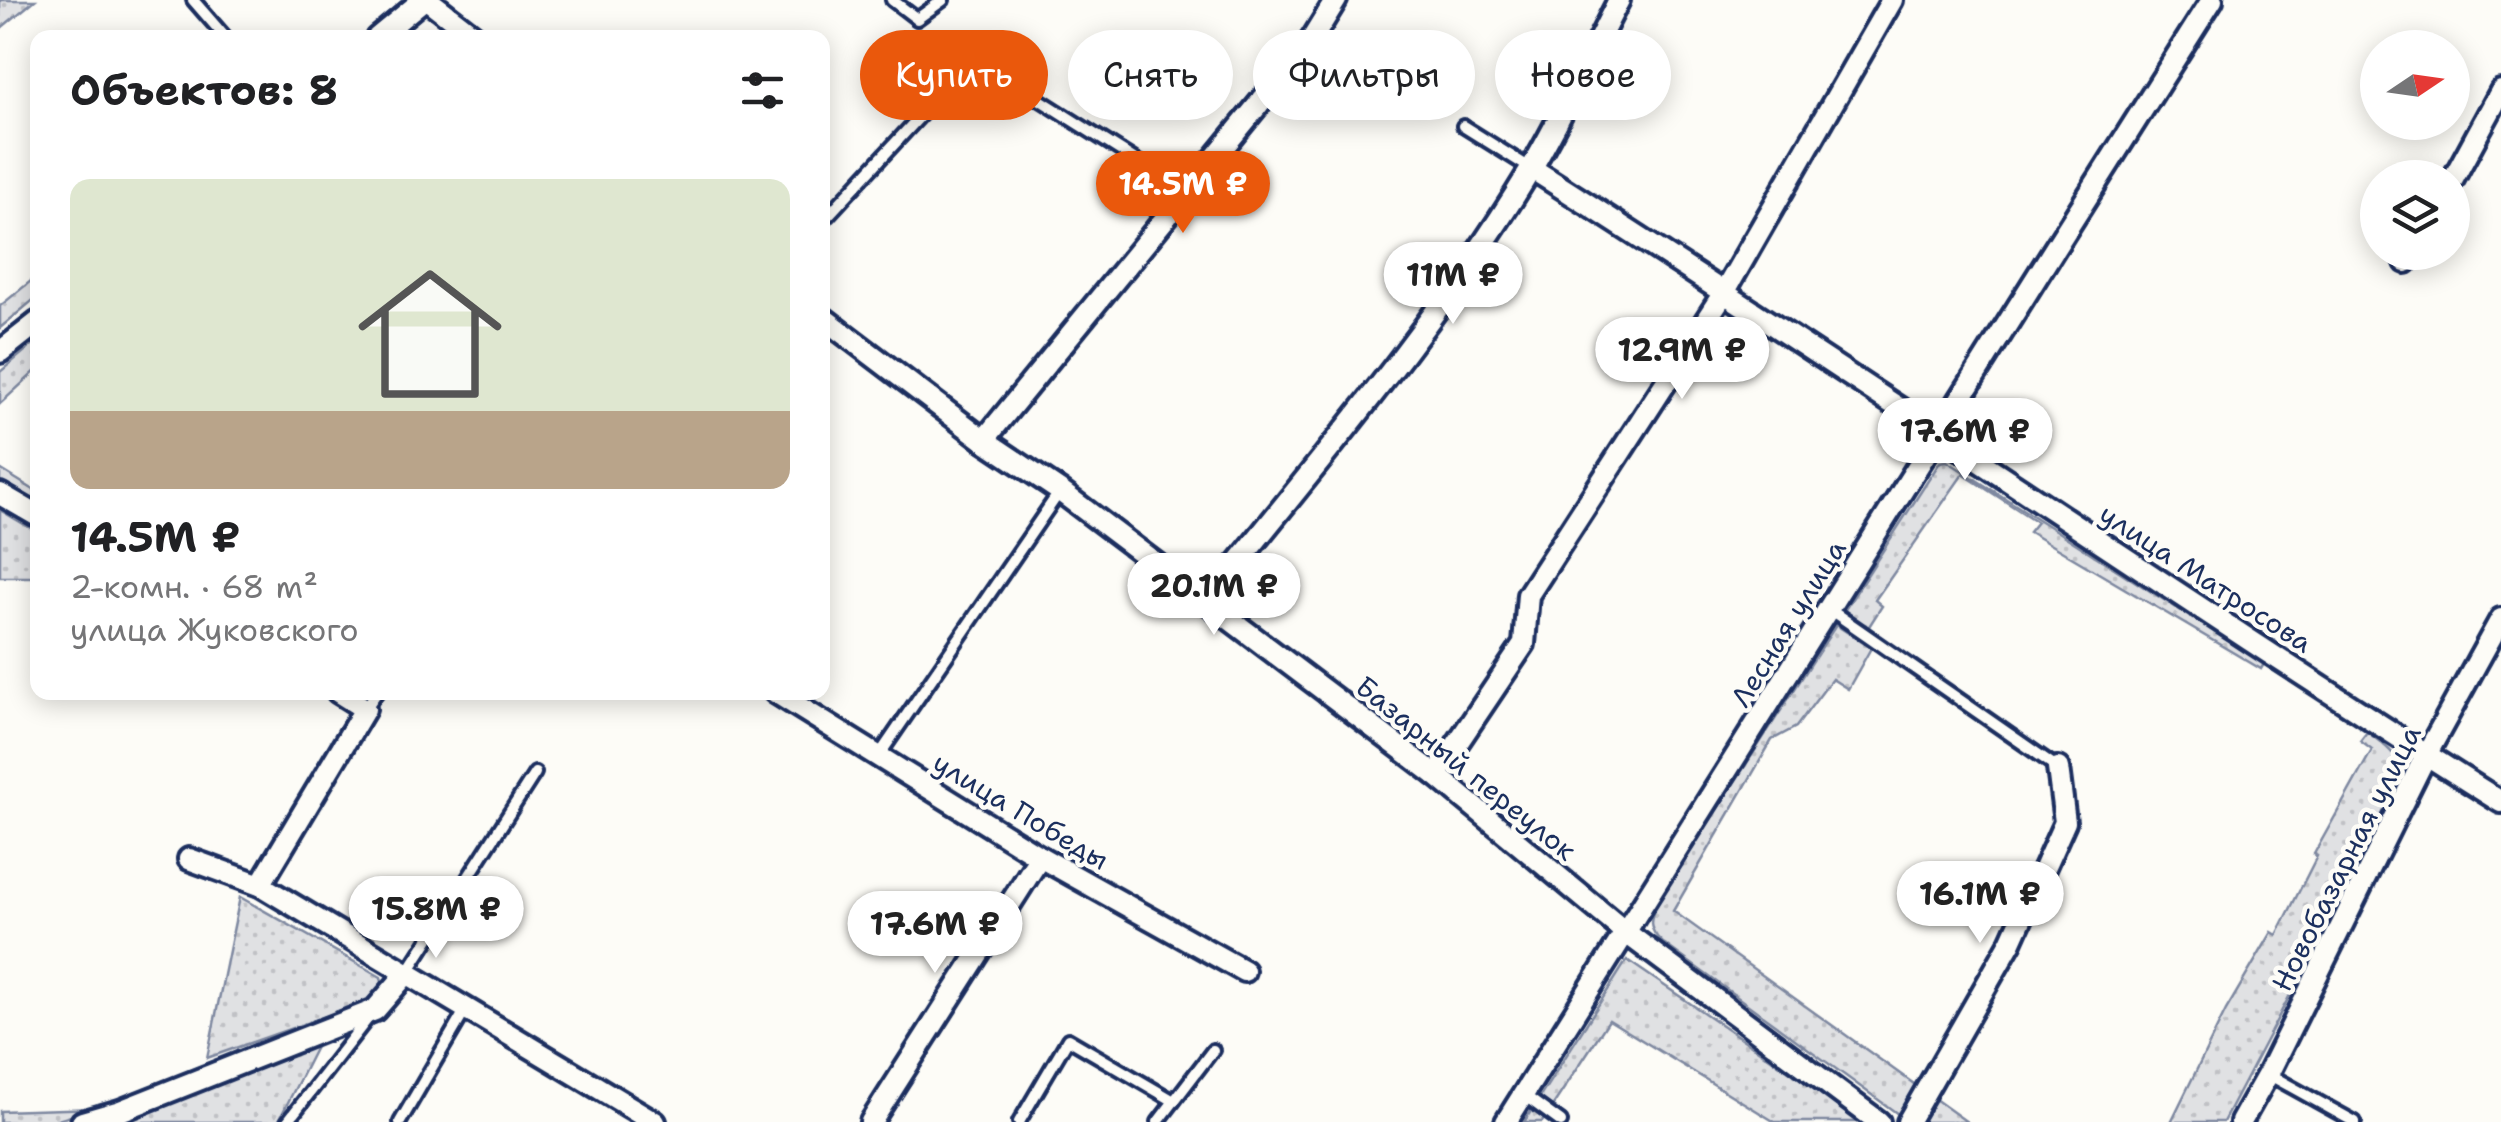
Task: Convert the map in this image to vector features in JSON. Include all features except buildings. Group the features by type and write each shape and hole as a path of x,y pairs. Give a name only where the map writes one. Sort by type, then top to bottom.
{"street":[{"path":"387,30 426,0 466,30"},
{"path":"984,440 1312,39 1336,0"},
{"path":"1207,601 1377,390 1531,168 1619,0"},
{"path":"1436,775 1524,644 1528,595 1725,291 1892,0"},
{"name":"Лесная улица","path":"1506,1122 2212,0"},
{"path":"2463,160 2501,91"},
{"name":"улица Матросова","path":"1531,168 1725,291 1936,434 2501,802"},
{"name":"Базарный переулок","path":"830,323 1436,775 1625,932 1879,1122"},
{"path":"0,352 30,328"},
{"path":"0,494 30,511"},
{"name":"Новобазарная улица","path":"2240,1122 2268,1074 2426,755 2501,619"},
{"path":"260,885 371,700"},
{"name":"улица Победы","path":"787,700 1040,856 1244,971"},
{"path":"1908,1122 2011,942 2065,822 2058,768"},
{"path":"872,1122 1040,856"},
{"path":"189,858 260,885 655,1122"},
{"path":"82,1122 120,1111 375,1010 407,973"}],"lane":[{"path":"194,0 219,30"},
{"path":"892,0 917,20 943,0"},
{"path":"830,213 974,58 1186,192"},
{"path":"1463,126 1531,168"},
{"path":"878,758 1060,491"},
{"path":"1830,609 2058,768"},
{"path":"407,973 535,772"},
{"path":"400,1122 466,1008"},
{"path":"287,1122 375,1010"},
{"path":"1019,1122 1068,1039 1174,1101"},
{"path":"1158,1122 1214,1050"},
{"path":"2268,1074 2355,1122"},
{"path":"1524,1094 1561,1122"}],"shaded area":[{"path":"0,0 35,0 0,29"},
{"path":"30,282 30,303 0,328 0,306"},
{"path":"30,347 30,376 0,404 0,372"},
{"path":"1947,461 2264,664 2261,669 2029,532 2037,522 1963,474 1875,600 1882,606 1868,628 1844,611 1940,462"},
{"path":"0,469 30,488 30,502 0,483"},
{"path":"0,510 30,528 30,577 0,577"},
{"path":"1836,625 1871,648 1848,689 1832,679 1796,727 1772,740 1673,911 1967,1122 1909,1122 1663,943 1652,928 1658,901"},
{"path":"2367,732 2392,753 2400,767 2394,798 2223,1122 2171,1122 2226,1010 2272,932 2277,935 2317,856 2314,854 2372,750 2360,741"},
{"path":"240,897 381,977 384,991 366,1002 207,1058"},
{"path":"1627,960 1863,1122 1775,1122 1609,1020 1542,1122 1524,1122"},
{"path":"319,1041 278,1122 112,1122"},
{"path":"98,1108 51,1122 0,1122 0,1111"}]}
